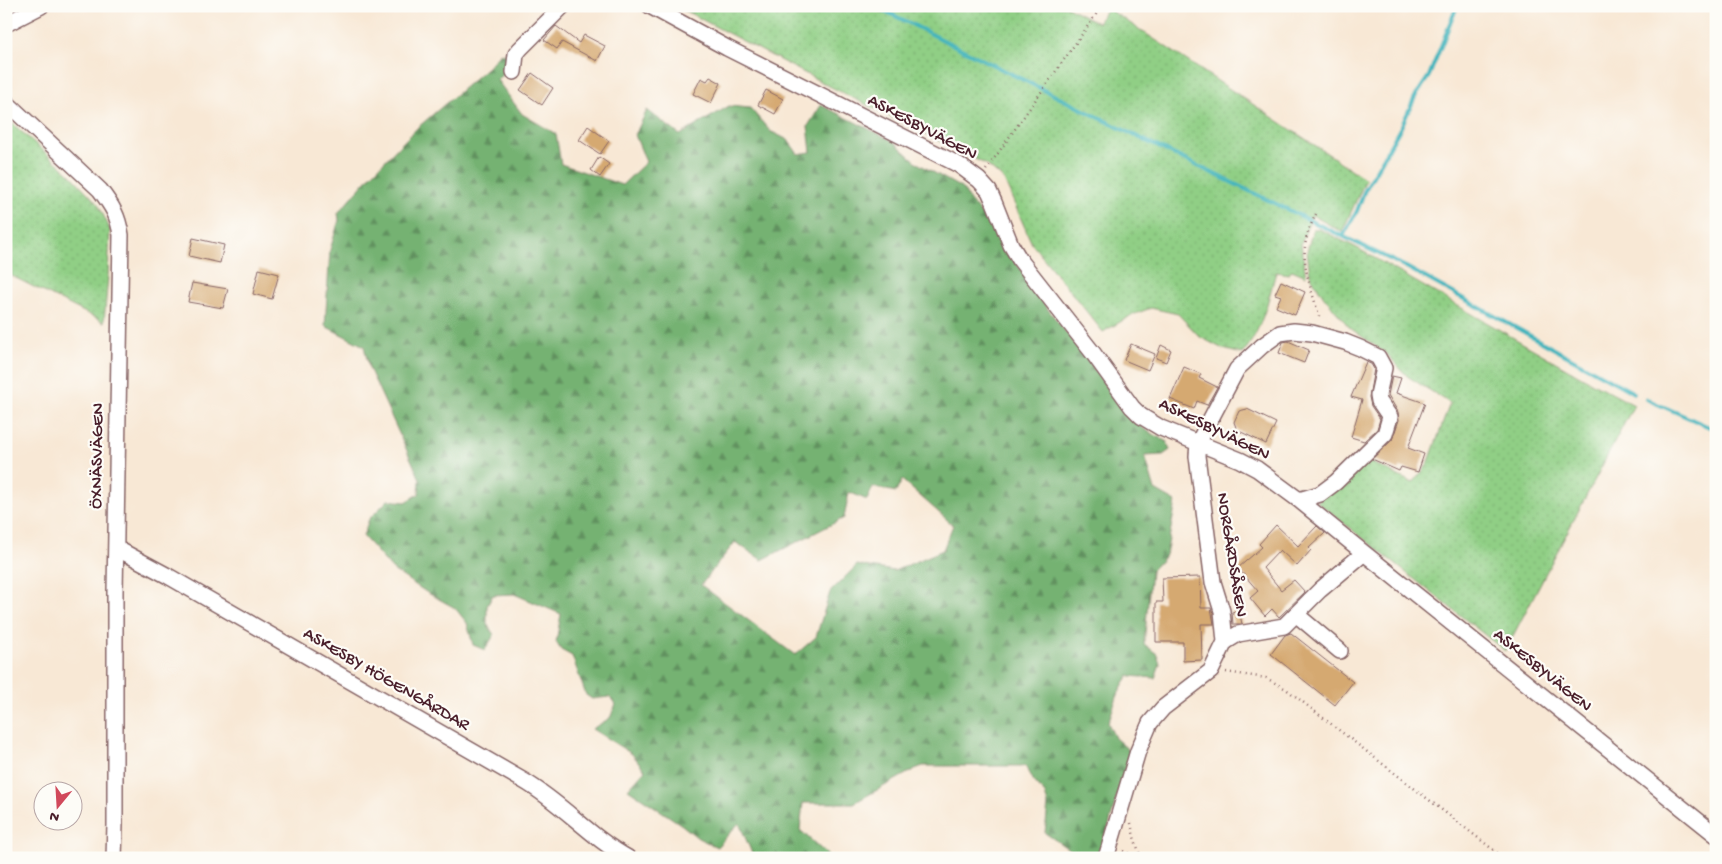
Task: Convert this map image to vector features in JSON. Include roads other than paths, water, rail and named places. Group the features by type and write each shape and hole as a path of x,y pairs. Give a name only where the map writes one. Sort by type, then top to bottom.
{"street":[{"path":"6,24 41,6"},
{"path":"514,72 516,54 562,6"},
{"name":"ASKESBYVÄGEN","path":"650,6 727,48 959,165 979,180 989,191 1011,244 1020,260 1093,353 1132,407 1152,424 1223,452 1257,469 1300,500 1716,835"},
{"name":"ÖXNÄSVÄGEN","path":"6,102 100,190 113,206 119,221 121,272 114,592 114,858"},
{"path":"1198,443 1236,369 1280,333 1294,331 1312,333 1360,348 1378,357 1384,368 1378,401 1390,417 1385,434 1336,482 1320,494 1300,500"},
{"name":"NORGÅRDSÅSEN","path":"1198,443 1213,582 1222,611 1224,642"},
{"name":"ASKESBY HÖGENGÅRDAR","path":"116,548 543,792 594,836 628,858"},
{"path":"1107,853 1138,751 1150,723 1163,708 1211,671 1219,658 1224,642 1238,634 1284,626 1320,590 1364,553"},
{"path":"1297,615 1340,651"}],"waterway":[{"path":"875,6 1144,140 1406,267 1634,393"},
{"path":"1343,236 1357,211 1364,192 1402,125 1415,97 1429,76 1457,6"},
{"path":"1646,399 1716,430"}]}
